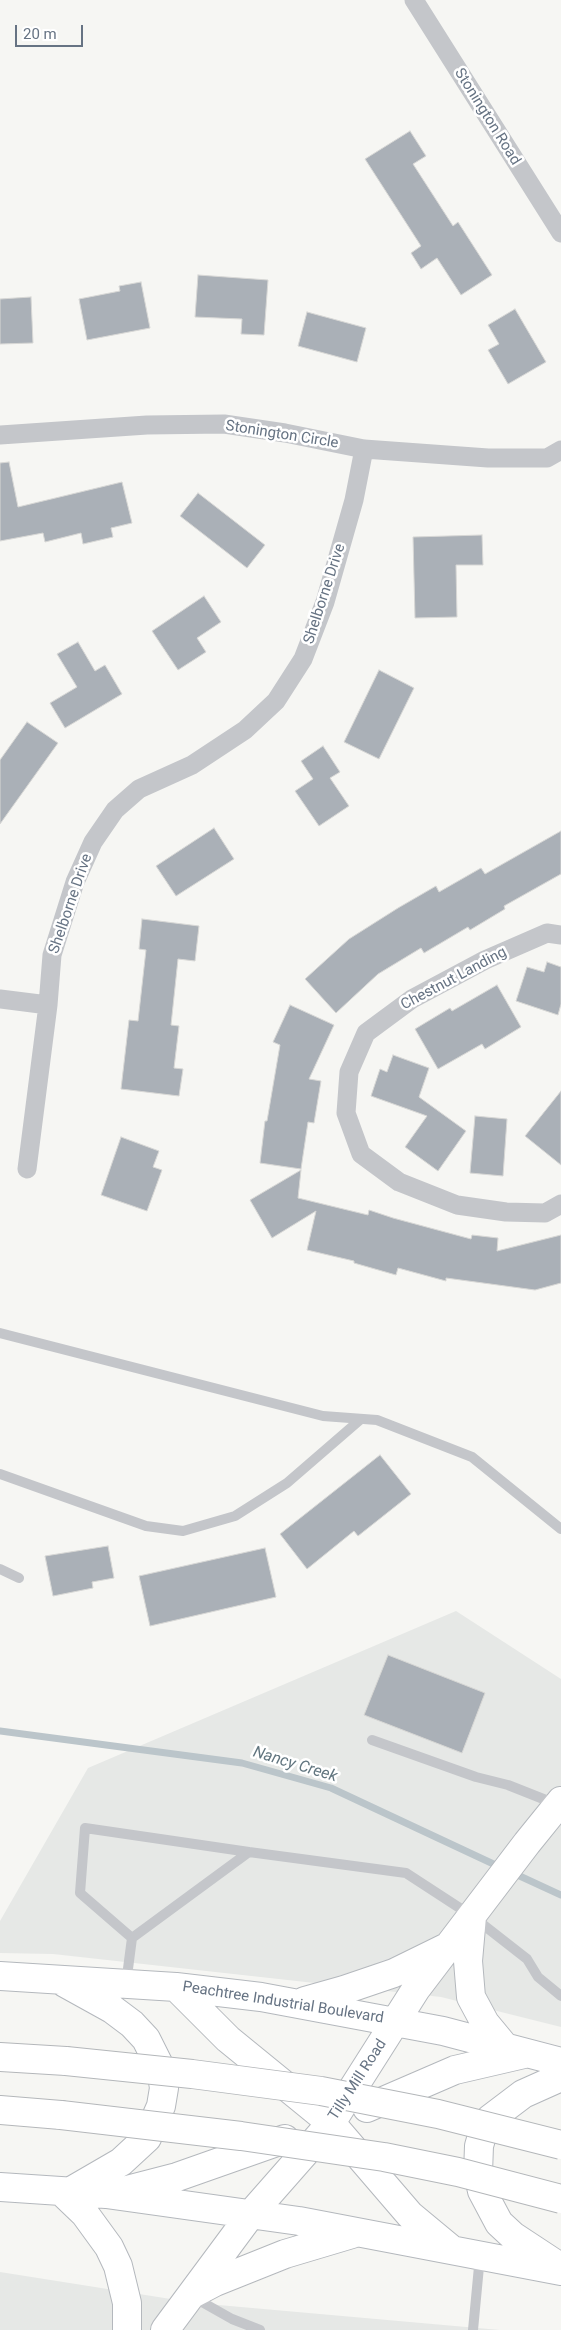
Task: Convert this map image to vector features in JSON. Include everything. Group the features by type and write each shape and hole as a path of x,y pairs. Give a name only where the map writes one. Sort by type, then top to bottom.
{"main road":[{"name":"Tilly Mill Road","path":"165,2330 251,2214 331,2123 416,1989 527,1843 560,1804"},
{"path":"480,1906 468,1962 472,1997 485,2023 504,2046"},
{"path":"296,2003 344,1990 394,1972 450,1945"},
{"name":"Peachtree Industrial Boulevard","path":"0,1976 126,1985 176,1986 296,2003 396,2021 530,2052 561,2062"},
{"path":"59,1980 112,2009 132,2024 146,2039 155,2054 161,2069 164,2088 161,2106 147,2138 120,2162 66,2191"},
{"path":"176,1986 228,2039 331,2123 410,2215 453,2250"},
{"path":"106,2194 177,2177 331,2123 455,2070 530,2052"},
{"path":"0,2058 66,2061 192,2074 321,2091 438,2114 561,2145"},
{"path":"561,2077 523,2094 490,2119 483,2132 479,2146 478,2172 482,2191 499,2223 512,2236 561,2267"},
{"path":"0,2110 61,2115 241,2136 384,2157 458,2172 561,2199"},
{"path":"0,2187 106,2194 251,2214 359,2232 561,2271"},
{"path":"66,2191 109,2247 118,2266 127,2303 127,2330"},
{"path":"190,2295 215,2282 285,2254 359,2232"}],"street":[{"name":"Stonington Road","path":"414,0 561,233"},
{"name":"Stonington Circle","path":"0,435 147,425 224,424 284,433 364,449 488,458 547,458 561,450"},
{"name":"Shelborne Drive","path":"26,1169 48,1005 52,955 76,882 92,842 115,810 139,789 192,765 245,730 276,701 303,659 325,602 354,500 364,449"},
{"name":"Chestnut Landing","path":"561,935 546,933 485,960 412,999 366,1033 349,1072 346,1113 361,1154 398,1182 457,1205 506,1212 545,1213 561,1204"},
{"path":"0,1000 48,1005"}],"lane":[{"path":"0,1333 323,1416 378,1420 472,1457 561,1529"},
{"path":"0,1474 146,1526 183,1531 235,1516 272,1493 287,1483 361,1419"},
{"path":"0,1569 19,1578"},
{"path":"372,1740 560,1804"},
{"path":"132,1938 80,1893 85,1828 406,1874 480,1906 527,1959 538,1977 561,1996"},
{"path":"126,1985 132,1938 249,1852"},
{"path":"474,2330 480,2255"},
{"path":"190,2295 232,2319 260,2330"}],"shaded area":[{"path":"456,1611 561,1679 561,2027 441,1997 53,1954 0,1953 0,1921 88,1768"},
{"path":"0,2272 196,2303 500,2330 0,2330"}],"building":[{"path":"410,131 426,156 413,164 453,226 458,222 492,275 461,295 437,258 421,269 411,253 421,246 365,159"},
{"path":"198,275 268,280 264,335 241,334 242,319 195,317"},
{"path":"141,282 150,328 87,340 79,299 120,291 119,286"},
{"path":"31,297 33,343 0,344 0,299"},
{"path":"515,309 546,362 508,384 488,350 499,344 488,325"},
{"path":"307,312 366,328 357,362 298,346"},
{"path":"9,462 18,507 122,482 132,523 111,528 113,537 83,544 81,533 45,542 43,533 0,541 0,463"},
{"path":"198,493 265,545 247,568 180,516"},
{"path":"482,535 483,565 456,565 457,617 415,618 413,537"},
{"path":"204,596 221,622 197,638 206,652 178,670 152,631"},
{"path":"78,642 95,671 105,665 122,694 65,728 50,703 77,687 57,654"},
{"path":"379,670 414,688 379,759 344,742"},
{"path":"27,722 58,743 0,824 0,760"},
{"path":"323,746 340,772 330,778 349,806 319,826 295,791 313,779 301,761"},
{"path":"214,828 234,859 176,896 156,866"},
{"path":"561,831 561,874 504,906 505,909 470,930 468,927 424,953 421,948 378,974 336,1013 305,979 349,939 436,886 439,892 481,868 485,874"},
{"path":"142,919 199,926 195,961 178,959 171,1025 179,1026 174,1068 183,1069 179,1096 121,1089 129,1020 138,1021 146,950 139,949"},
{"path":"547,962 561,967 561,1004 558,1015 516,1001 527,967 544,972"},
{"path":"497,985 521,1027 485,1049 482,1044 438,1069 415,1029 450,1008 452,1011"},
{"path":"290,1005 334,1025 309,1079 321,1081 314,1123 308,1122 301,1169 260,1163 265,1121 267,1121 280,1045 273,1042"},
{"path":"393,1055 429,1068 419,1097 466,1131 438,1171 405,1147 427,1116 371,1096 380,1069 387,1072"},
{"path":"561,1091 561,1165 525,1136"},
{"path":"475,1116 507,1119 503,1176 470,1173"},
{"path":"121,1137 159,1151 153,1167 162,1170 147,1211 101,1195"},
{"path":"301,1170 298,1198 368,1215 369,1210 471,1239 472,1235 498,1238 497,1251 561,1235 561,1283 535,1290 446,1278 446,1281 398,1268 396,1275 354,1263 354,1261 307,1250 316,1211 272,1238 250,1200"},
{"path":"380,1455 411,1494 358,1536 354,1531 307,1569 280,1534"},
{"path":"108,1546 114,1578 92,1582 93,1588 53,1596 45,1556"},
{"path":"265,1548 276,1597 150,1626 139,1576"},
{"path":"388,1655 485,1693 462,1753 364,1715"}],"waterway":[{"name":"Nancy Creek","path":"0,1731 242,1763 331,1788 502,1868"},
{"name":"Nancy Creek","path":"511,1872 561,1895"}]}
